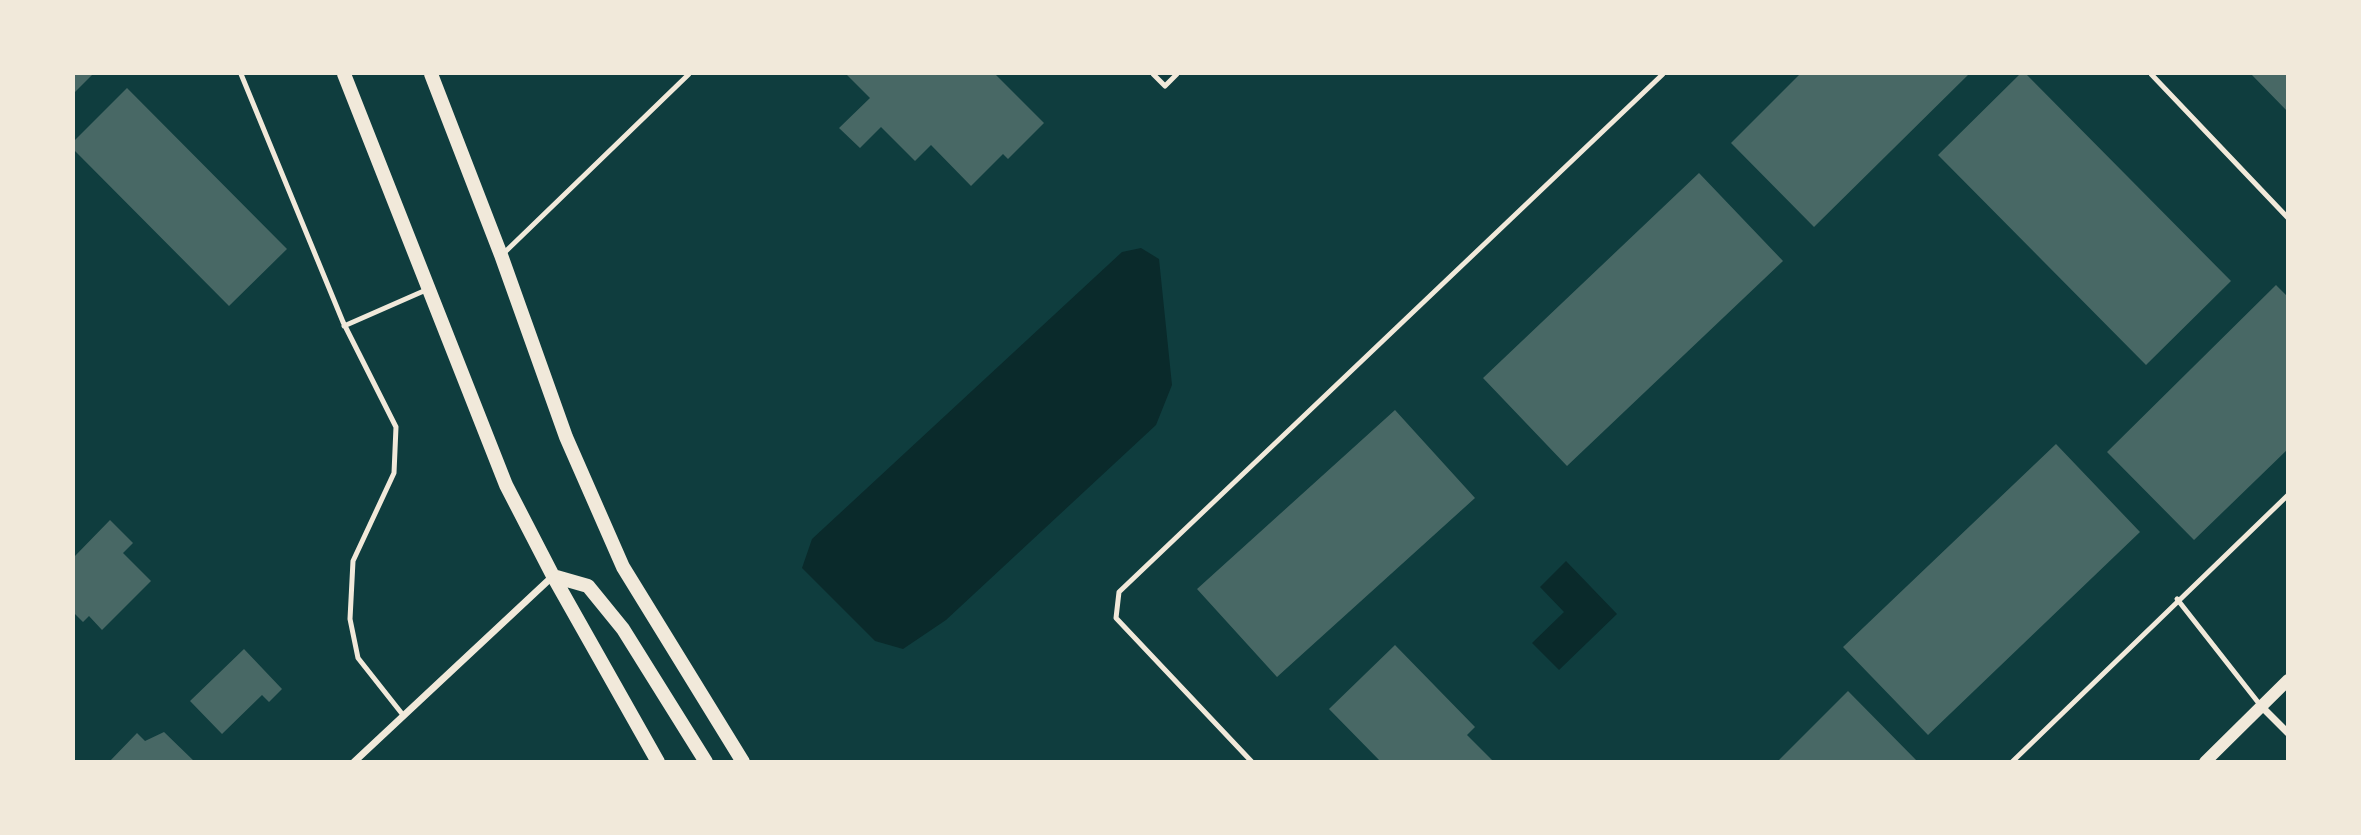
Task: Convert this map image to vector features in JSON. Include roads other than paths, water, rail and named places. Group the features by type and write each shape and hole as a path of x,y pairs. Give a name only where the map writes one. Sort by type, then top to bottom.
{"main road":[{"path":"344,74 506,485 553,576 658,761"},
{"path":"431,74 501,255 566,437 623,567 743,761"},
{"path":"553,576 588,586 623,629 706,761"}],"street":[{"path":"354,761 553,576"},
{"path":"2205,761 2287,680"},
{"path":"2261,706 2287,733"}],"lane":[{"path":"241,74 344,326 396,427 394,473 353,561 350,619 358,658 403,715"},
{"path":"501,255 689,74"},
{"path":"1153,74 1165,86 1177,74"},
{"path":"1252,761 1116,618 1119,592 1663,74"},
{"path":"2151,74 2287,218"},
{"path":"344,326 429,289"},
{"path":"2012,761 2287,495"},
{"path":"2177,599 2261,706"}],"water":[{"path":"1141,248 1159,259 1172,385 1156,425 946,620 903,649 875,641 802,568 812,539 1122,252"},
{"path":"1566,561 1617,614 1559,670 1532,643 1564,612 1540,587"}]}
